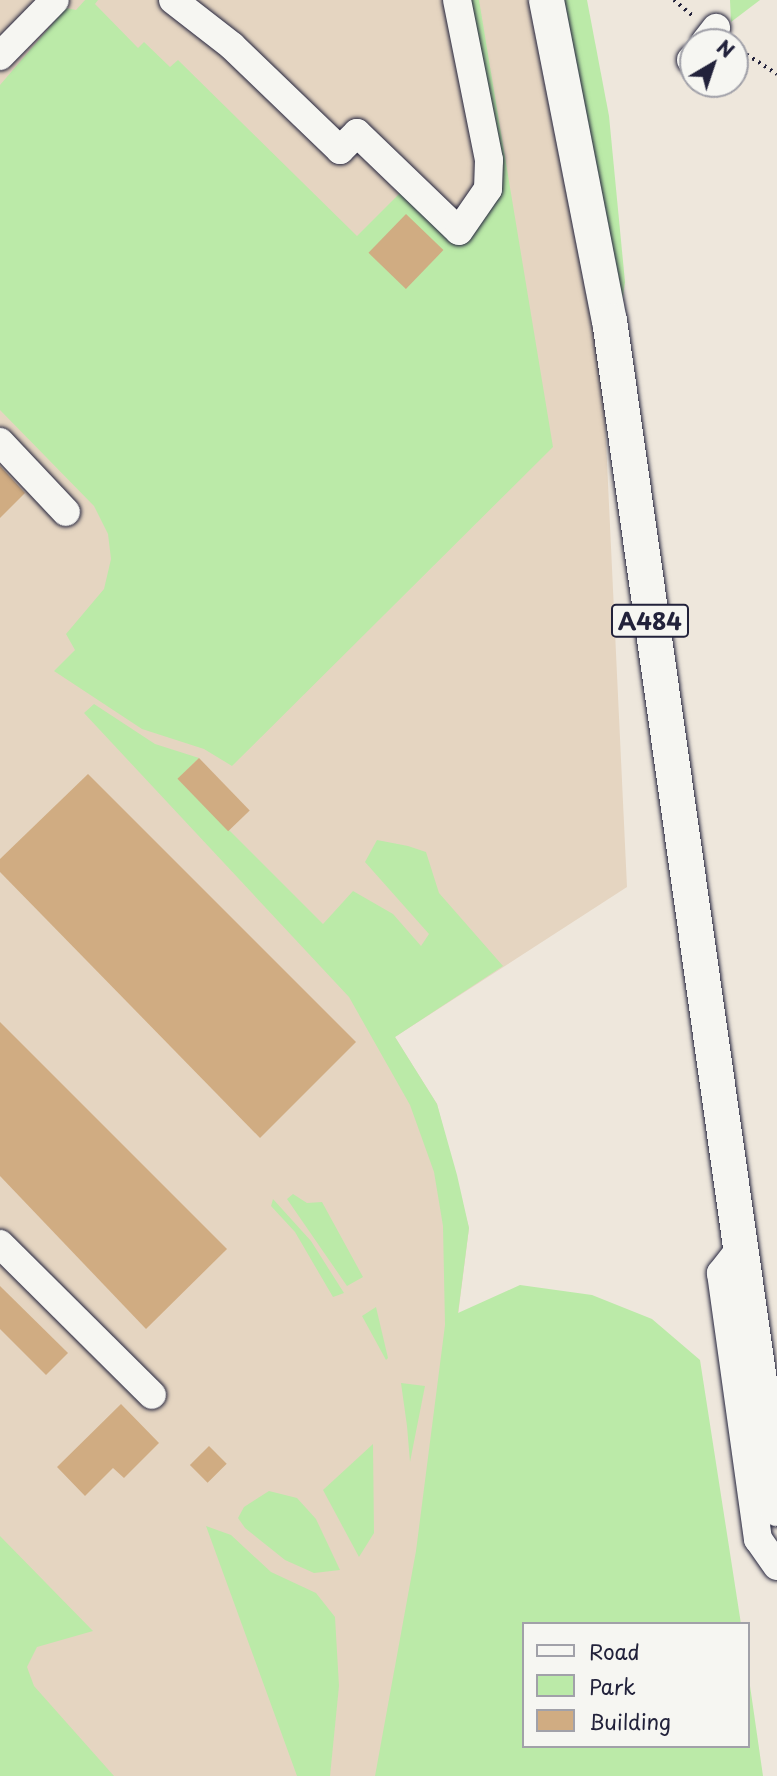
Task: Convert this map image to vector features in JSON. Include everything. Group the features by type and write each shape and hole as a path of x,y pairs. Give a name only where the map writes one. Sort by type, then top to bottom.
{"main road":[{"name":"A484","path":"545,0 609,320 743,1245 777,1508"}],"lane":[{"path":"0,56 55,0"},
{"path":"173,0 212,26 340,150 357,133 459,231 488,188 489,160 457,0"},
{"path":"197,0 212,26"},
{"path":"0,442 66,512"},
{"path":"0,1244 152,1395"},
{"path":"743,1245 721,1273 758,1539 777,1566"}],"path":[{"path":"749,63 777,74"}],"shaded area":[{"path":"0,0 531,0 603,377 627,887 395,1037 437,1104 469,1228 400,1776 0,1776"}],"green space":[{"path":"85,0 98,0 95,4 138,48 144,42 170,67 178,60 357,236 405,188 461,243 489,205 468,0 479,0 553,447 232,766 204,749 142,729 54,671 75,650 66,634 104,589 111,559 108,534 94,506 0,410 0,85 66,8 76,10"},
{"path":"558,0 587,0 609,116 625,282 619,325"},
{"path":"730,0 760,0 731,22"},
{"path":"94,704 155,744 199,758 178,779 323,924 353,891 393,914 421,946 429,934 365,862 377,840 426,852 439,893 503,966 395,1037 437,1104 457,1175 469,1228 458,1313 520,1285 592,1295 652,1319 700,1360 741,1622 522,1622 522,1748 749,1748 749,1679 763,1776 375,1776 416,1551 445,1325 443,1226 434,1172 410,1105 349,997 84,713"},
{"path":"293,1194 307,1203 322,1202 363,1277 347,1286 287,1199"},
{"path":"273,1199 311,1241 344,1293 333,1297 295,1232 271,1206"},
{"path":"376,1307 388,1358 386,1360 362,1316"},
{"path":"401,1383 425,1386 410,1462 407,1426"},
{"path":"373,1444 374,1533 359,1557 323,1490"},
{"path":"269,1491 297,1498 316,1519 340,1570 314,1573 285,1560 245,1528 238,1518 244,1507"},
{"path":"206,1526 231,1535 271,1572 316,1593 335,1617 339,1686 330,1776 297,1776"},
{"path":"0,1536 93,1631 37,1647 27,1667 34,1686 114,1776 0,1776"}],"building":[{"path":"406,214 443,250 406,289 368,253"},
{"path":"0,466 25,493 0,518"},
{"path":"199,758 250,811 228,831 177,779"},
{"path":"88,774 356,1042 260,1138 0,872 0,859"},
{"path":"0,1022 227,1249 146,1329 0,1176"},
{"path":"0,1286 68,1353 46,1375 0,1329"},
{"path":"121,1404 159,1443 124,1478 113,1468 85,1496 57,1467"},
{"path":"209,1446 227,1464 208,1483 190,1465"}]}
